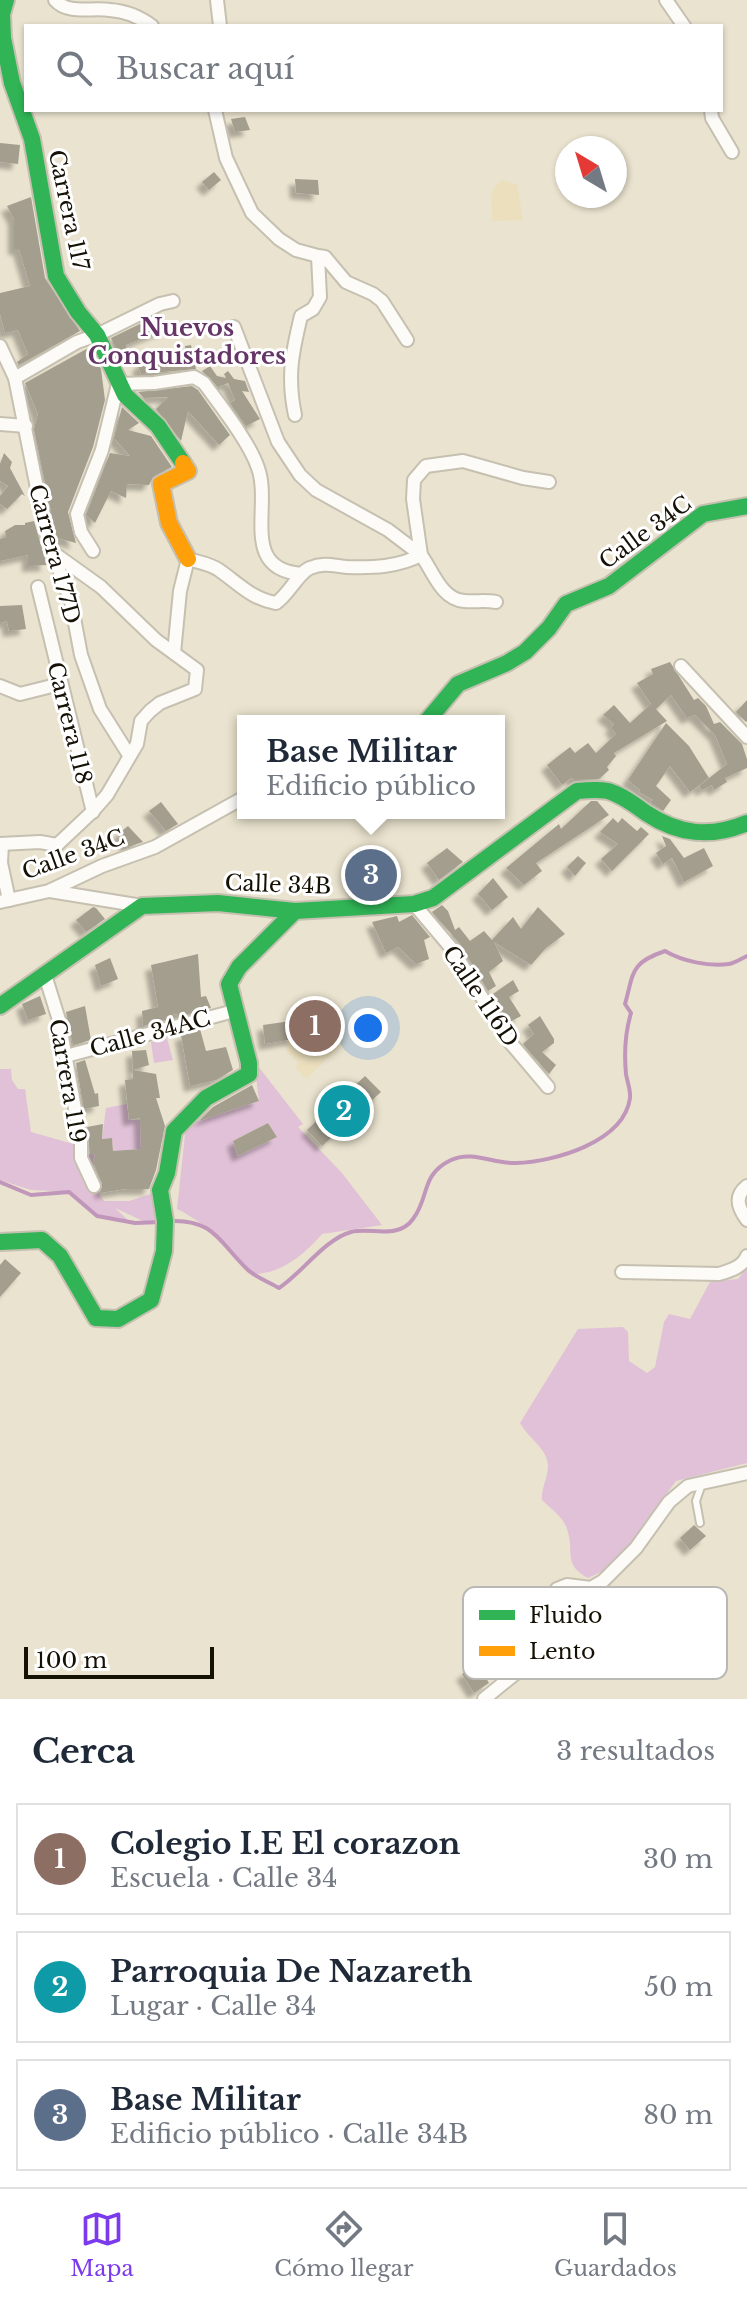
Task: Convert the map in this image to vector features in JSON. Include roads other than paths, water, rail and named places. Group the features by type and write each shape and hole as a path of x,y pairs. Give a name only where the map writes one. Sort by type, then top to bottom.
{"street":[{"name":"Carrera 117","path":"6,0 2,14 3,38 12,83 32,139 56,276 78,312 97,335 125,395 158,426 188,471 161,484 169,523 188,559"},
{"path":"55,0 65,9 112,10 136,16 149,24"},
{"path":"217,0 220,24"},
{"path":"666,0 683,24"},
{"path":"215,112 226,158 252,213 279,239 296,250 325,257 346,282 382,301 407,340"},
{"path":"711,112 732,152"},
{"path":"295,415 290,390 290,361 301,316 313,309 320,297 318,256"},
{"path":"15,378 77,342 173,301"},
{"path":"234,327 278,442 300,475 316,490 373,520 421,555 444,593 462,601 496,602"},
{"name":"Carrera 177D","path":"0,346 15,378 47,538 71,602 91,688 100,709 129,755"},
{"path":"93,551 81,532 77,514 102,450 118,384 194,377 204,383 257,464 262,482 261,537 264,551 273,565 290,573 302,574"},
{"path":"0,424 26,426"},
{"path":"421,555 413,499 414,480 426,466 463,461 549,482"},
{"name":"Calle 34C","path":"432,715 458,684 525,652 549,628 566,604 609,586 703,514 747,506"},
{"path":"4,901 1,844 40,842 57,845 107,795 137,744 141,721 160,703 195,689 197,670 148,633 101,587 55,554"},
{"path":"174,653 180,591 188,559 218,569 240,588 262,601 276,603 288,594 306,569 323,563 344,567 381,567 407,562 421,555"},
{"name":"Carrera 118","path":"38,587 93,812"},
{"path":"681,666 747,737"},
{"path":"0,686 20,694 60,684"},
{"name":"Calle 34B","path":"49,891 142,906 218,903 295,911 414,904 446,890 577,791 596,789 613,792 666,826 688,833 710,833 747,823"},
{"name":"Calle 34C","path":"4,901 49,891 102,866 155,847 237,801"},
{"name":"Calle 116D","path":"414,904 452,949 509,1041 548,1087"},
{"path":"0,1006 142,906"},
{"path":"0,1242 42,1240 60,1256 96,1318 118,1319 151,1300 164,1251 165,1221 161,1187 167,1173 174,1131 206,1098 249,1074 229,984 295,911"},
{"name":"Carrera 119","path":"45,975 59,1020 81,1142 81,1158 94,1186"},
{"name":"Calle 34AC","path":"66,1056 234,1011"},
{"path":"747,1186 738,1197 741,1212 747,1220"},
{"path":"622,1272 719,1274 746,1261 747,1256"},
{"path":"593,1587 603,1581 636,1548 673,1496 703,1481 747,1473"},
{"path":"562,1587 583,1587"},
{"path":"484,1699 509,1679"}],"lane":[{"path":"700,1523 696,1501 703,1481"}],"waterway":[{"path":"170,1221 185,1221 206,1228 250,1272 279,1288 341,1236 359,1231 392,1231 407,1225 418,1211 434,1172 451,1160 467,1156 508,1163 532,1162 567,1154 601,1138 615,1127 625,1113 630,1098 625,1051 631,1013 625,1004 632,976 639,965 665,951 687,960 713,965 731,963 747,956"},
{"path":"0,1182 31,1195 69,1192 97,1216 135,1223 161,1222"}],"place":[{"name":"Base Militar","path":"371,875"},
{"name":"Colegio I.E El corazon","path":"315,1026"},
{"name":"Parroquia De Nazareth","path":"344,1111"}],"district":[{"name":"Nuevos Conquistadores","path":"187,342"}]}
